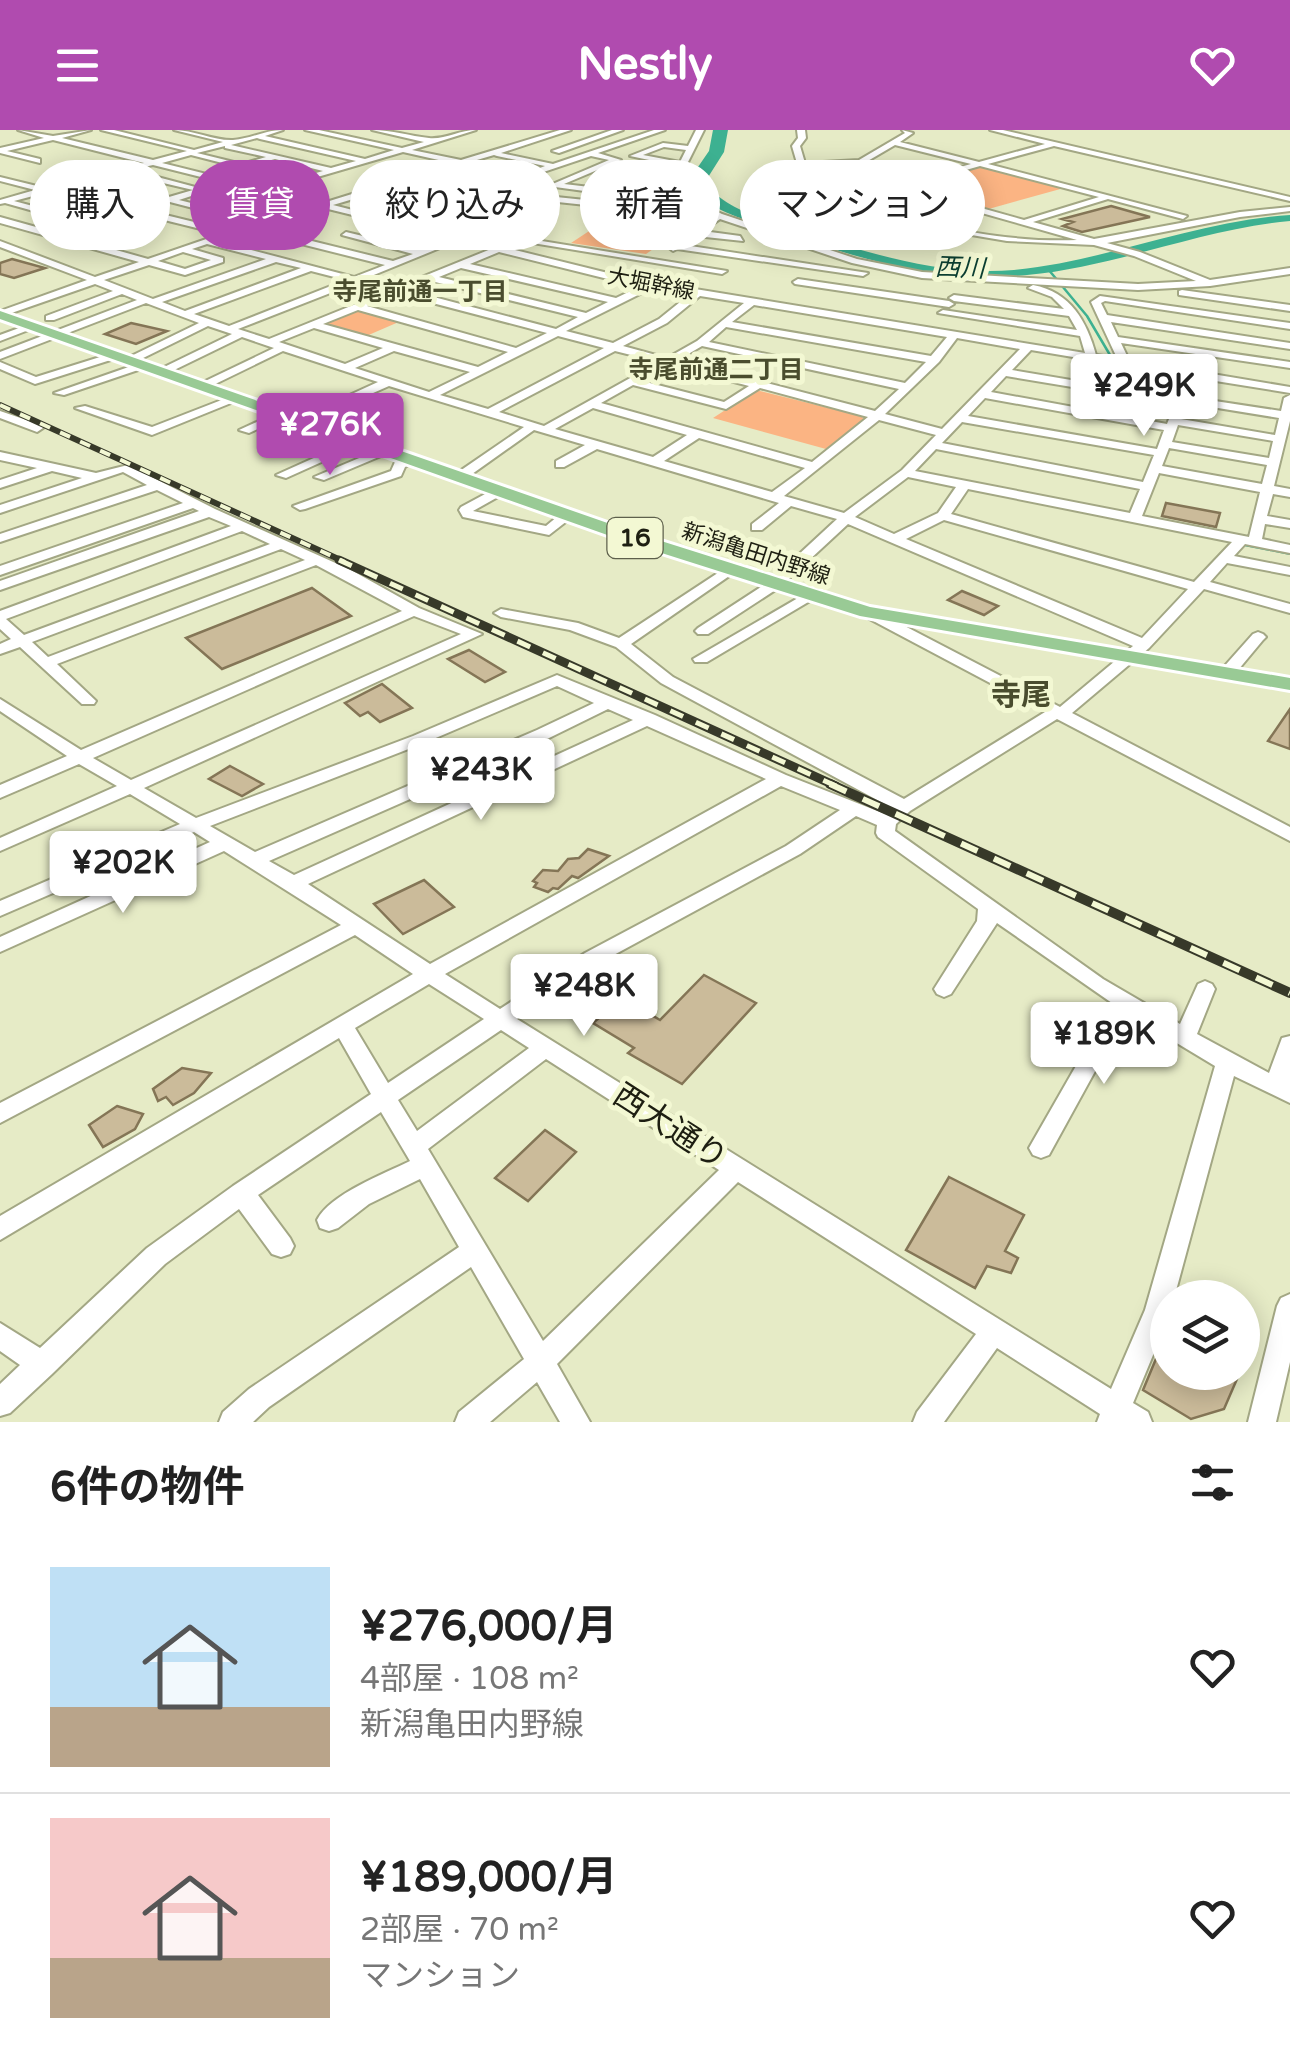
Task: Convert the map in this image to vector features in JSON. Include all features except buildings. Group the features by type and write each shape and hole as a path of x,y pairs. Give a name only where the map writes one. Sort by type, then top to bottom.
{"main road":[{"name":"新潟亀田内野線","path":"0,314 47,326 162,372 569,514 867,612 1137,651 1290,684"}],"street":[{"name":"大堀幹線","path":"22,130 134,160"},
{"path":"2,149 86,130"},
{"path":"105,130 220,160"},
{"path":"178,130 332,171 350,167"},
{"path":"240,130 352,160"},
{"path":"164,160 279,130"},
{"path":"309,130 448,160"},
{"path":"376,130 432,141"},
{"path":"428,130 454,135"},
{"path":"378,160 472,130"},
{"path":"472,160 567,130"},
{"path":"596,130 638,138"},
{"path":"523,144 587,159 662,130"},
{"path":"685,160 700,130"},
{"path":"800,130 802,138 796,146 800,160"},
{"path":"865,160 909,133 906,130"},
{"path":"994,130 1290,199"},
{"path":"556,151 614,132"},
{"path":"893,142 964,160"},
{"path":"985,163 1054,144"},
{"path":"655,160 634,156 664,145 691,150"},
{"path":"2,149 34,160"},
{"path":"494,153 523,160"},
{"path":"264,160 275,157"},
{"path":"560,164 587,159 617,160"},
{"path":"985,165 1183,216"},
{"path":"560,169 580,174"},
{"path":"1,173 30,184"},
{"path":"560,179 580,174"},
{"path":"344,188 350,190"},
{"path":"1,201 28,195"},
{"path":"1023,222 1106,198"},
{"path":"1,201 30,208"},
{"path":"985,232 1044,243 1094,242 1242,213 1290,209"},
{"path":"985,211 1137,254 1210,284"},
{"path":"720,216 856,261 922,274 1138,287 1210,284 1290,271"},
{"path":"0,220 30,229"},
{"path":"330,241 350,234"},
{"path":"346,235 422,253"},
{"path":"720,236 740,239"},
{"path":"5,246 30,240"},
{"path":"5,246 149,301 430,396 846,518 1137,651"},
{"path":"0,314 190,248"},
{"path":"560,248 722,271"},
{"path":"330,249 393,264"},
{"path":"106,250 185,272 220,260 184,250"},
{"path":"242,250 944,433"},
{"path":"162,372 238,330 427,250"},
{"name":"大堀幹線","path":"496,250 650,285 1290,390"},
{"path":"204,386 314,325 496,250"},
{"path":"628,281 670,250"},
{"path":"703,250 964,285 1043,288 1074,314 1086,334 1092,358"},
{"path":"772,306 822,258 798,250"},
{"path":"0,338 149,301 276,259"},
{"path":"461,265 620,302"},
{"path":"186,314 311,268"},
{"path":"538,283 570,268"},
{"path":"431,278 589,318"},
{"path":"798,282 949,305 1086,334"},
{"path":"430,396 650,285"},
{"path":"929,330 964,285"},
{"path":"1014,300 1022,288"},
{"path":"0,356 47,326 121,291"},
{"path":"788,291 850,300"},
{"path":"491,412 663,321 697,293"},
{"path":"1125,363 1096,302 1108,294 1180,293 1290,308"},
{"path":"1104,298 1290,326"},
{"path":"461,476 539,428 634,382 701,343 751,302"},
{"path":"949,305 1074,314"},
{"path":"359,307 518,352"},
{"path":"826,341 849,318"},
{"path":"1104,318 1290,346"},
{"path":"60,393 210,321"},
{"path":"724,324 935,360"},
{"path":"314,325 479,371"},
{"path":"773,498 876,415 935,360 954,334"},
{"path":"1113,338 1290,366"},
{"path":"701,343 906,387"},
{"path":"703,632 775,584 846,518 906,473 1028,347"},
{"path":"346,368 390,348"},
{"path":"0,366 35,381 129,360"},
{"path":"1005,372 1288,416"},
{"path":"1134,519 1193,374"},
{"path":"301,421 388,382"},
{"path":"634,382 726,406 756,386"},
{"path":"983,394 1280,439"},
{"path":"80,408 152,431 237,397"},
{"path":"1290,398 1260,519 1248,541 1222,558 1137,651 1058,714 895,815 885,832 1124,1000 1227,1062 1283,1090 1290,1044"},
{"path":"591,404 814,467"},
{"path":"0,414 37,428"},
{"path":"245,430 281,414"},
{"path":"960,418 1274,463"},
{"path":"654,462 698,433"},
{"path":"282,475 360,442"},
{"path":"560,464 596,445"},
{"path":"932,445 1147,487"},
{"path":"320,477 387,451"},
{"path":"0,456 97,477"},
{"path":"300,506 397,473 399,465 412,459"},
{"path":"0,484 48,468"},
{"path":"0,509 124,468 193,504 346,573 414,612 474,634 0,845"},
{"path":"1155,468 1290,493"},
{"path":"906,473 1290,549"},
{"path":"894,539 944,516 964,485"},
{"path":"0,538 156,486"},
{"path":"500,490 466,510 468,514 549,531 569,514"},
{"path":"757,527 788,502"},
{"path":"0,571 193,504"},
{"path":"0,586 210,512"},
{"path":"944,516 1290,609"},
{"path":"1260,519 1290,524"},
{"path":"88,702 0,618 242,527"},
{"path":"0,650 280,545"},
{"path":"1222,558 1290,571"},
{"path":"48,662 314,560"},
{"path":"620,644 730,569"},
{"path":"701,659 810,595"},
{"path":"0,792 414,612"},
{"path":"867,612 1290,835"},
{"path":"502,613 572,626 620,644 666,680 895,815"},
{"path":"1227,673 1258,637"},
{"path":"0,909 196,826 459,726 557,680 780,780 856,808 895,815"},
{"path":"254,860 608,702"},
{"name":"西大通り","path":"0,704 78,756 357,924 429,974 994,1331 1122,1418"},
{"path":"293,884 649,719"},
{"path":"0,1229 429,974 780,780"},
{"path":"0,1403 156,1256 242,1192 592,958 794,850 856,808"},
{"path":"0,945 224,843"},
{"path":"944,989 988,922 988,907"},
{"path":"0,1114 357,924"},
{"path":"1185,1037 1205,989"},
{"path":"1042,1148 1124,1000"},
{"path":"342,1026 576,1422"},
{"path":"330,1220 420,1155 547,1047"},
{"path":"1122,1418 1158,1310 1227,1062"},
{"path":"469,1422 542,1361 736,1169"},
{"path":"242,1192 282,1246"},
{"path":"233,1422 259,1398 473,1252"},
{"path":"1262,1422 1290,1306"},
{"path":"928,1422 994,1331"},
{"path":"0,1334 42,1365"}],"shaded area":[{"path":"985,168 1064,188 985,210"},
{"path":"619,250 652,250 646,254"},
{"path":"359,310 401,321 364,337 322,325"},
{"path":"756,390 864,419 826,449 713,418"}],"water":[{"path":"713,130 728,130 719,160 703,160"},
{"path":"720,198 740,209 738,217 720,209"},
{"path":"1290,215 1290,221 1224,232 1060,271 994,277 898,266 835,250 863,250 958,270 1014,270 1083,258 1220,225"}],"waterway":[{"path":"1048,269 1087,316 1110,355"},
{"path":"1244,544 1290,553"}],"railway":[{"path":"0,405 345,562"},
{"path":"339,560 836,786"},
{"path":"830,784 1290,993"}],"district":[{"name":"寺尾前通一丁目","path":"420,292"},
{"name":"寺尾前通二丁目","path":"716,370"},
{"name":"寺尾","path":"1021,695"}],"water label":[{"name":"西川","path":"960,268"}]}
